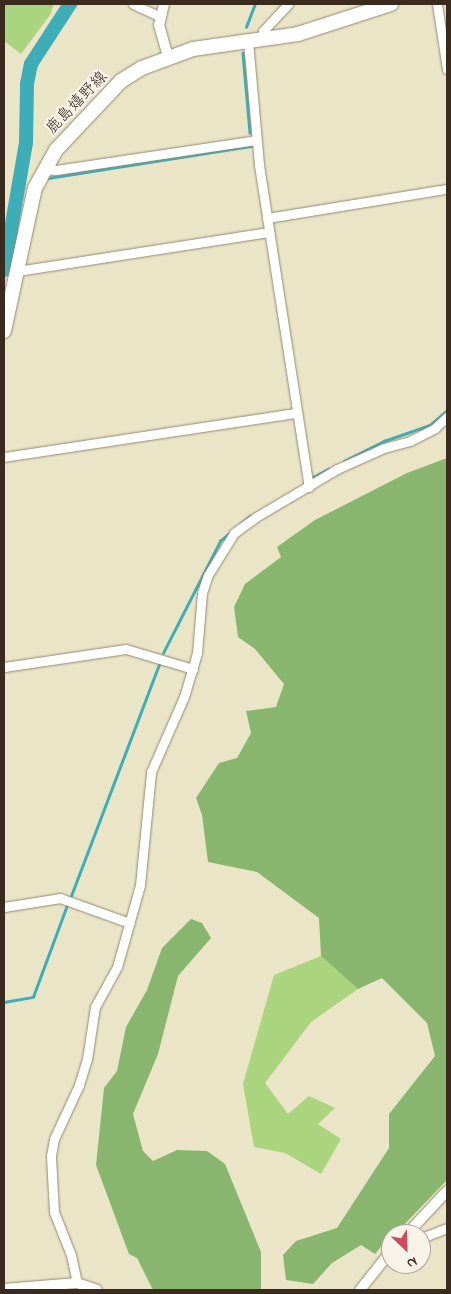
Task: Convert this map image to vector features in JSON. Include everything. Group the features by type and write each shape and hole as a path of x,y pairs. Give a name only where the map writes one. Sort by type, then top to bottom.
{"main road":[{"name":"鹿島嬉野線","path":"4,331 27,217 45,169 56,150 100,99 135,72 168,56 193,49 254,41 330,25 391,4"}],"street":[{"path":"133,4 159,16"},
{"path":"164,4 159,16 168,56"},
{"path":"288,4 254,41 256,140 296,412 309,487"},
{"path":"437,4 447,70"},
{"path":"45,169 56,170 256,140"},
{"path":"267,218 447,189"},
{"path":"17,271 269,232"},
{"path":"4,457 296,412"},
{"path":"77,1283 71,1255 54,1212 51,1156 87,1059 95,1007 117,967 130,923 142,874 151,772 184,697 193,669 197,653 202,593 223,547 234,533 256,517 337,469 426,432 447,417"},
{"path":"4,667 126,649 193,669"},
{"path":"4,906 60,898 130,923"},
{"path":"416,1224 447,1191"},
{"path":"431,1234 447,1228"},
{"path":"360,1290 381,1264"},
{"path":"4,1289 77,1283 97,1290"}],"green space":[{"path":"4,4 54,4 50,15 21,54 4,41"},
{"path":"447,458 447,1180 405,1224 381,1224 381,1246 375,1254 361,1245 332,1263 313,1284 286,1280 283,1255 296,1241 337,1228 389,1148 389,1114 435,1056 427,1023 382,978 358,989 321,956 319,918 257,872 208,862 202,815 196,798 219,763 237,758 251,733 246,711 276,707 284,684 255,649 238,637 234,607 245,584 281,557 277,547 315,520 407,473"},
{"path":"191,919 202,923 211,938 178,976 158,1054 133,1114 143,1151 153,1161 177,1150 207,1151 225,1164 261,1252 261,1290 153,1290 137,1258 129,1254 96,1165 104,1088 117,1071 126,1027 147,990 162,948"},
{"path":"321,956 358,989 311,1022 265,1083 288,1114 309,1096 335,1108 318,1124 341,1139 321,1174 285,1153 254,1147 243,1084 274,975"}],"waterway":[{"path":"4,270 26,143 27,84 31,64 70,4"},
{"path":"246,27 255,4"},
{"path":"243,53 250,133"},
{"path":"48,178 251,146"},
{"path":"344,461 384,441 430,425 447,410"},
{"path":"313,477 328,469"},
{"path":"163,653 220,541 250,516"},
{"path":"71,896 160,662"},
{"path":"4,1002 33,997 67,905"}]}
